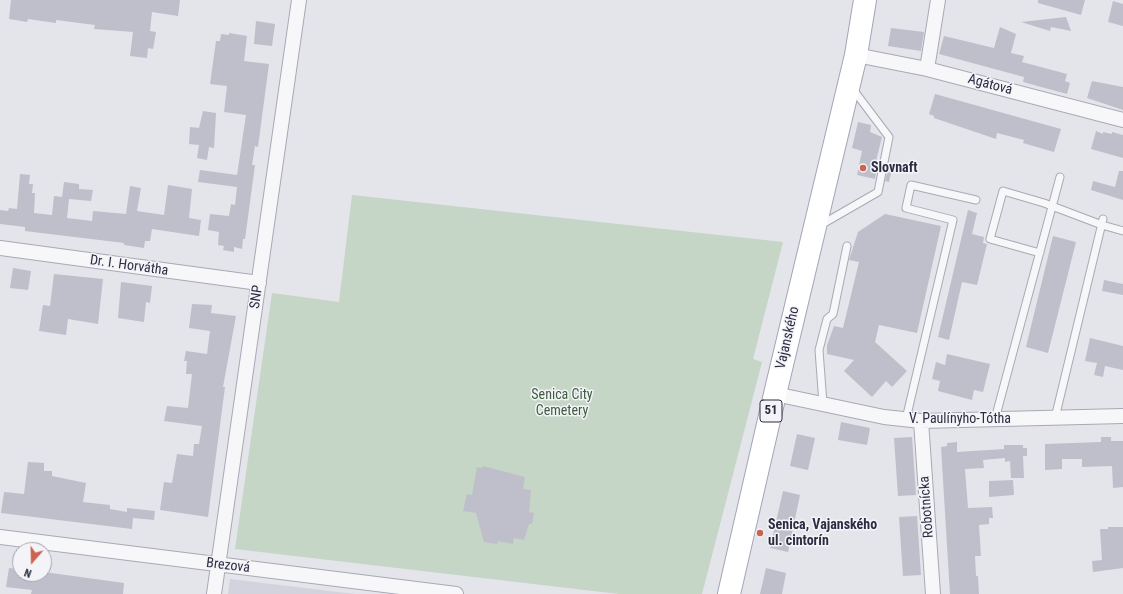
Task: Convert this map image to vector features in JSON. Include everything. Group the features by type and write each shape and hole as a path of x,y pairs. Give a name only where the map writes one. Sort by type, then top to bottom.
{"main road":[{"name":"51","path":"848,83 856,55 866,0"},
{"name":"Vajanského","path":"729,594 848,83"}],"street":[{"name":"SNP","path":"214,594 299,0"},
{"path":"927,69 938,0"},
{"name":"Agátová","path":"856,55 927,69 1123,120"},
{"name":"Dr. I. Horvátha","path":"0,248 258,283"},
{"name":"V. Paulínyho-Tótha","path":"775,394 884,417 921,421 1123,416"},
{"name":"Robotnícka","path":"921,421 933,594"},
{"name":"Brezová","path":"0,537 456,594"}],"lane":[{"path":"814,229 878,192 889,137 848,83"},
{"path":"995,419 1060,177"},
{"path":"906,419 953,220 906,208 911,185 976,200"},
{"path":"1040,253 990,240 1003,191 1102,222 1123,231"},
{"path":"1055,418 1102,222"},
{"path":"823,404 818,350 827,319 833,314 847,246"}],"shaded area":[{"path":"230,579 355,594 228,594"}],"green space":[{"name":"Senica City Cemetery","path":"352,195 783,242 753,359 762,362 702,594 619,594 235,549 272,293 339,302"}],"building":[{"path":"11,0 180,0 178,16 152,12 150,31 156,32 153,49 148,48 147,58 130,56 133,32 94,29 95,25 56,20 56,23 28,19 27,22 9,19"},
{"path":"1038,0 1085,0 1081,15 1038,3"},
{"path":"1113,1 1123,4 1123,26 1108,22"},
{"path":"1066,17 1071,31 1051,27 1050,31 1021,22"},
{"path":"256,21 275,24 272,46 254,44"},
{"path":"1000,27 1016,34 1011,53 1024,56 1022,62 1067,74 1065,81 1070,83 1067,94 1023,82 1024,77 939,54 944,36 994,48"},
{"path":"891,28 924,32 921,51 888,46"},
{"path":"229,33 247,36 244,61 269,64 258,147 255,146 252,165 255,165 245,239 243,239 242,249 234,247 234,252 223,250 224,246 218,245 219,232 208,230 210,214 229,216 231,204 235,205 237,187 198,182 200,170 237,175 246,115 224,112 227,86 210,84 216,41 220,41 221,34 229,35"},
{"path":"1092,81 1123,87 1123,110 1087,98"},
{"path":"935,94 1061,129 1054,152 1023,143 1024,140 997,133 996,139 934,118 934,116 929,114"},
{"path":"203,111 216,113 214,148 209,147 207,160 197,158 199,145 189,144 190,127 199,128"},
{"path":"858,122 871,125 870,132 882,137 876,161 879,161 875,179 857,175 862,151 852,148"},
{"path":"1096,131 1103,134 1103,132 1112,134 1112,132 1123,135 1123,158 1091,149"},
{"path":"889,164 893,165 889,182 885,181"},
{"path":"1119,171 1123,171 1123,200 1091,190 1093,181 1115,187"},
{"path":"20,174 30,175 29,184 33,184 32,193 35,193 34,213 52,215 54,196 62,197 64,182 79,184 79,189 93,190 91,201 69,199 67,218 92,221 93,211 126,214 130,186 141,188 137,211 164,215 168,185 192,189 189,218 201,220 199,236 152,229 150,241 145,241 144,248 124,245 124,243 25,231 25,227 0,224 0,210 8,211 9,208 17,209"},
{"path":"968,210 977,213 972,234 984,237 983,243 987,244 977,285 962,282 949,340 938,337"},
{"path":"885,214 941,226 917,333 879,325 875,342 907,371 892,387 886,381 872,397 844,371 854,360 827,354 827,345 834,326 843,328 859,262 849,260 858,232"},
{"path":"1053,236 1076,242 1048,353 1026,347"},
{"path":"13,268 31,271 28,290 10,288"},
{"path":"54,274 103,279 98,324 68,319 66,335 39,331 43,305 50,306"},
{"path":"1104,280 1123,284 1123,295 1102,291"},
{"path":"121,282 152,286 150,303 146,302 144,322 118,318"},
{"path":"192,304 212,305 211,313 236,316 223,387 225,387 208,517 160,510 164,482 172,483 177,454 193,456 194,444 199,444 202,426 164,421 167,406 188,408 192,374 186,374 187,361 184,361 186,351 207,354 210,331 189,328"},
{"path":"1090,338 1123,346 1123,370 1105,366 1103,377 1094,375 1097,363 1085,361"},
{"path":"947,354 990,364 983,392 974,390 972,400 938,391 940,381 932,379 936,362 945,365"},
{"path":"841,422 870,428 867,445 838,440"},
{"path":"797,434 815,438 808,470 790,466"},
{"path":"912,437 916,495 898,496 894,438"},
{"path":"1101,437 1111,437 1111,441 1123,441 1123,487 1113,488 1112,466 1082,467 1082,459 1062,459 1062,469 1045,470 1045,444 1101,442"},
{"path":"957,442 957,452 1004,449 1004,445 1023,445 1023,448 1027,448 1027,456 1023,456 1024,478 1011,478 1010,461 1005,462 1005,458 983,460 984,468 965,469 968,508 992,507 993,518 989,518 989,524 979,525 981,556 975,556 979,594 950,594 941,447 947,446 947,443"},
{"path":"28,462 44,463 44,471 52,471 52,476 86,483 83,502 110,505 110,509 127,512 127,508 155,511 154,520 133,518 132,529 1,513 4,492 24,494"},
{"path":"483,466 525,477 523,489 531,490 529,512 534,513 532,524 529,524 524,540 514,538 513,544 498,541 497,544 484,542 476,513 463,511 467,494 472,495 477,467 482,468"},
{"path":"1013,480 1014,495 989,497 989,481"},
{"path":"783,491 800,495 788,552 770,548"},
{"path":"917,516 921,575 903,576 899,517"},
{"path":"1108,527 1123,527 1123,568 1093,572 1092,561 1102,560 1100,529 1108,529"},
{"path":"9,568 12,568 12,582 52,582 52,573 124,583 123,594 31,594 32,590 6,587"},
{"path":"766,568 786,573 782,594 760,594"}],"place":[{"name":"Slovnaft","path":"863,168"},
{"name":"Senica, Vajanského ul. cintorín","path":"760,533"}]}
